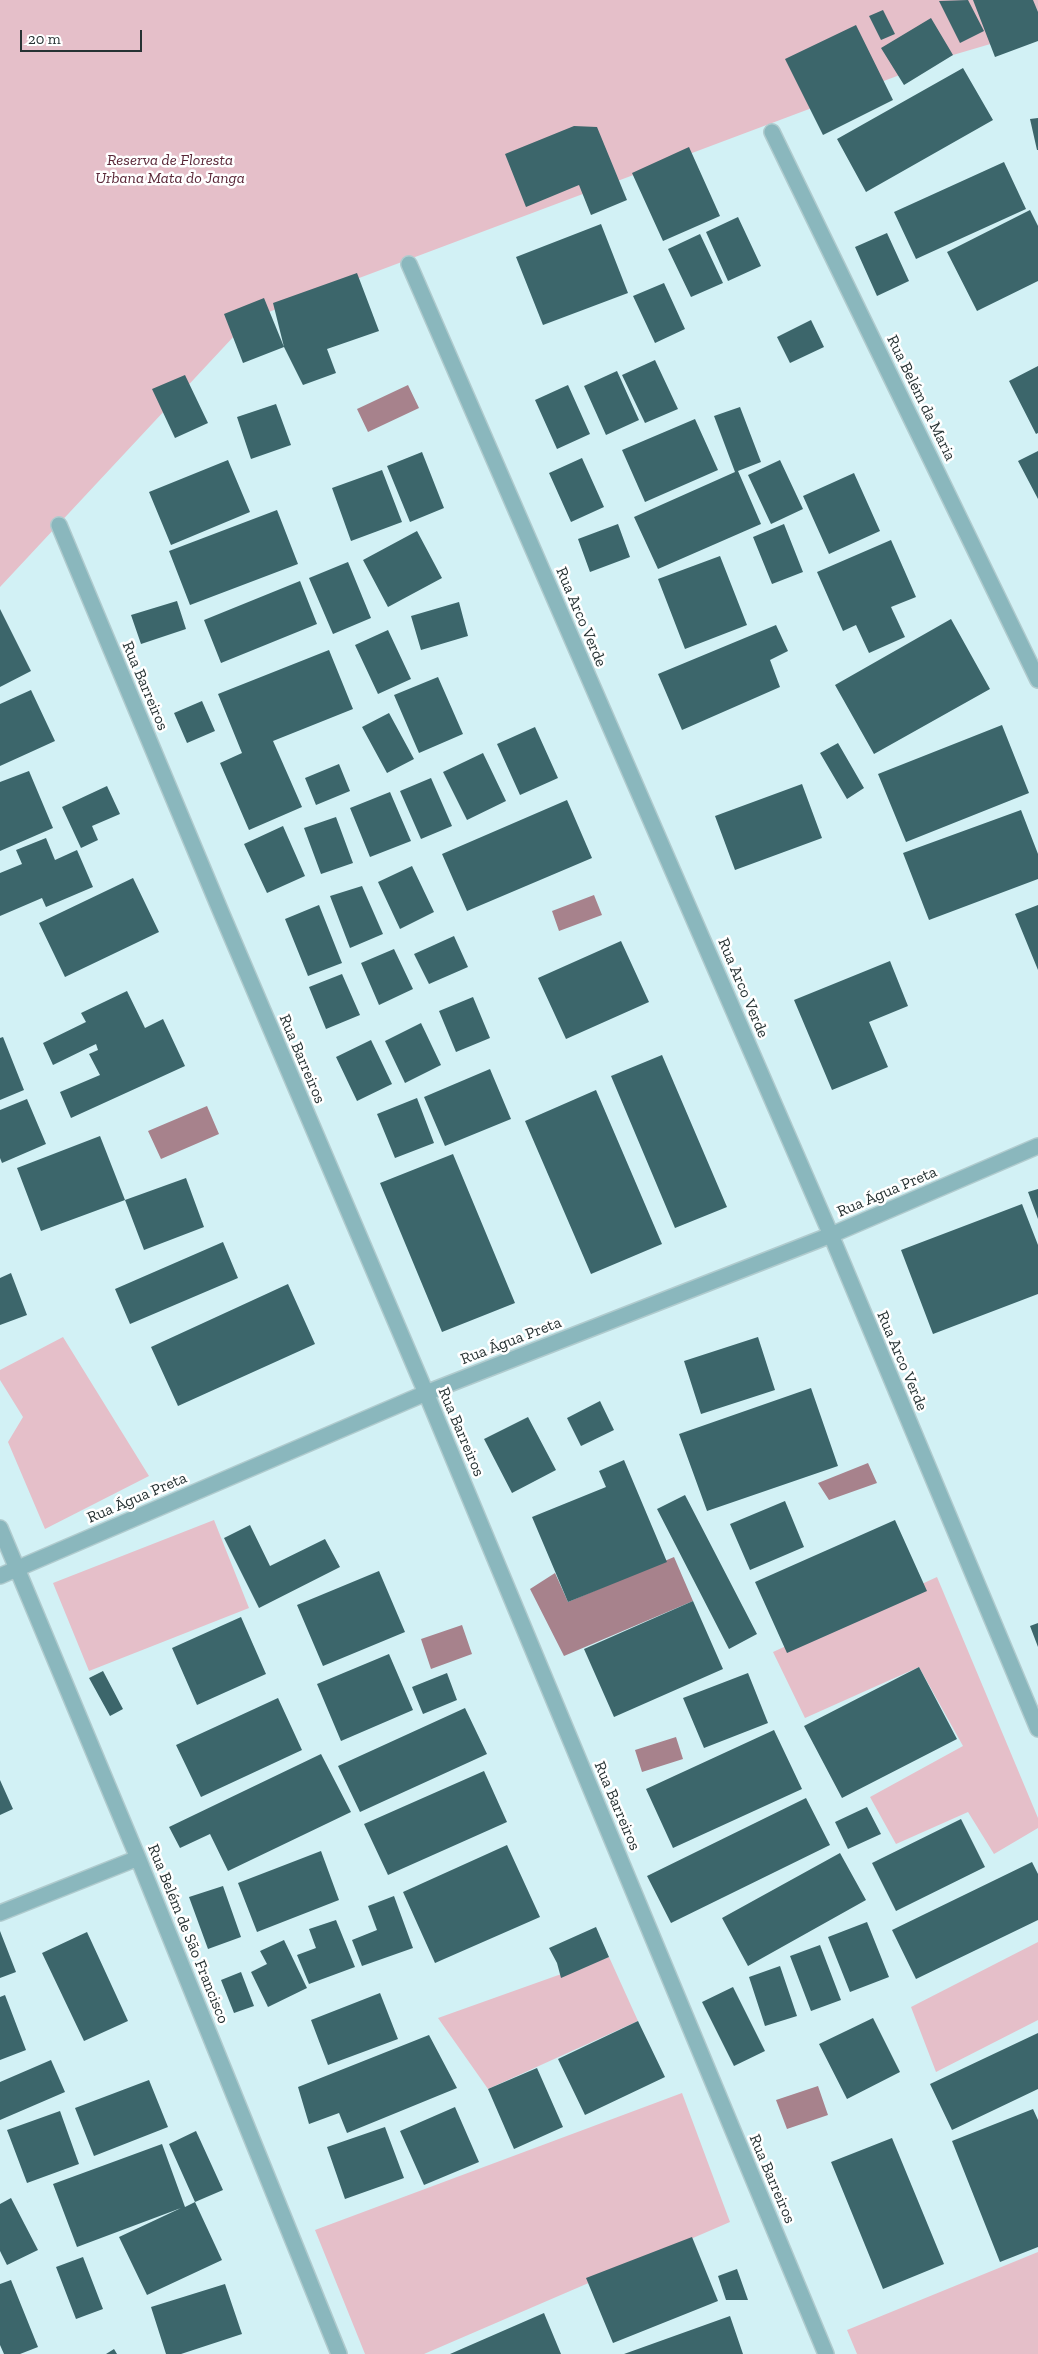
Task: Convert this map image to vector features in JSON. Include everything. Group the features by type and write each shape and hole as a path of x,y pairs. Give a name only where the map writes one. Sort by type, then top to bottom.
{"street":[{"name":"Rua Belém da Maria","path":"772,132 1038,680"},
{"name":"Rua Arco Verde","path":"409,264 831,1235 1038,1729"},
{"name":"Rua Barreiros","path":"59,525 426,1393 826,2354"},
{"name":"Rua Água Preta","path":"0,1576 426,1393 831,1235 1038,1146"},
{"name":"Rua Belém de São Francisco","path":"0,1528 138,1858 339,2354"},
{"path":"0,1914 138,1858"}],"green space":[{"name":"Reserva de Floresta Urbana Mata do Janga","path":"0,0 1038,0 1038,30 953,55 250,319 0,587"},
{"path":"63,1337 149,1476 45,1529 8,1442 23,1417 0,1380 0,1370"},
{"path":"214,1520 249,1608 89,1671 53,1583"},
{"path":"937,1577 1038,1818 1038,1828 994,1854 968,1812 896,1844 870,1797 963,1746 919,1667 805,1718 773,1652"},
{"path":"1038,1942 1038,2020 936,2072 911,2007"},
{"path":"609,1957 638,2021 488,2089 438,2018"},
{"path":"682,2093 730,2222 424,2354 365,2354 315,2230"},
{"path":"1038,2252 1038,2354 857,2354 847,2330"}],"shaded area":[{"path":"408,385 419,408 368,432 357,409"},
{"path":"594,895 602,915 559,931 552,911"},
{"path":"207,1106 219,1134 161,1159 148,1131"},
{"path":"868,1463 877,1483 829,1500 818,1483"},
{"path":"674,1557 693,1601 564,1656 530,1589 555,1573 568,1602"},
{"path":"462,1625 472,1654 431,1669 421,1639"},
{"path":"676,1737 683,1759 642,1772 635,1750"},
{"path":"818,2086 828,2115 787,2129 776,2100"}],"building":[{"path":"968,0 984,31 960,43 939,1"},
{"path":"973,0 1033,0 1038,12 1038,41 995,57"},
{"path":"883,10 895,34 881,40 869,16"},
{"path":"931,18 953,55 904,85 881,48"},
{"path":"856,25 893,100 823,135 785,59"},
{"path":"963,68 993,120 866,192 837,139"},
{"path":"1038,118 1038,150 1037,150 1030,119"},
{"path":"574,126 597,127 627,200 591,215 579,185 526,207 505,154"},
{"path":"689,147 720,216 663,241 632,173"},
{"path":"1004,162 1026,209 916,259 894,212"},
{"path":"1030,210 1038,226 1038,281 977,311 947,252"},
{"path":"738,217 761,266 728,281 706,232"},
{"path":"601,224 628,293 543,325 516,257"},
{"path":"887,233 909,281 877,296 855,247"},
{"path":"700,234 723,283 691,297 668,249"},
{"path":"357,273 379,331 327,349 336,373 303,385 284,347 273,303"},
{"path":"664,283 685,329 655,343 633,296"},
{"path":"264,298 284,347 243,363 224,314"},
{"path":"811,320 824,347 790,363 777,337"},
{"path":"655,360 678,409 645,423 622,375"},
{"path":"1038,366 1038,433 1036,434 1009,381"},
{"path":"617,371 639,420 606,435 584,386"},
{"path":"185,375 208,423 175,438 152,389"},
{"path":"568,385 590,434 557,449 535,400"},
{"path":"276,404 291,445 251,459 237,417"},
{"path":"740,407 761,462 738,471 761,524 658,569 634,517 735,472 714,416"},
{"path":"695,419 718,470 645,502 622,450"},
{"path":"1038,451 1038,499 1018,461"},
{"path":"422,452 444,508 410,522 387,466"},
{"path":"582,458 604,507 571,522 549,473"},
{"path":"228,460 250,512 171,545 149,492"},
{"path":"780,460 803,509 771,524 748,475"},
{"path":"382,470 402,522 351,541 332,488"},
{"path":"854,473 880,531 829,554 803,496"},
{"path":"277,510 298,564 190,605 169,551"},
{"path":"618,524 630,557 590,572 578,539"},
{"path":"784,524 803,572 772,584 753,537"},
{"path":"417,531 442,578 388,607 363,560"},
{"path":"891,540 916,597 891,607 905,637 869,653 856,625 843,631 817,572"},
{"path":"720,556 747,625 685,649 658,579"},
{"path":"348,562 371,618 333,634 309,578"},
{"path":"300,581 317,624 221,663 204,620"},
{"path":"177,601 186,629 141,644 131,615"},
{"path":"459,602 468,636 421,650 411,616"},
{"path":"0,609 31,671 0,687"},
{"path":"951,619 990,689 874,754 835,685"},
{"path":"776,625 788,651 770,660 780,687 682,730 658,674"},
{"path":"388,630 411,679 378,694 355,645"},
{"path":"329,650 353,709 273,741 302,807 249,830 220,763 242,753 218,694"},
{"path":"438,677 463,734 419,753 394,695"},
{"path":"31,690 55,741 0,766 0,704"},
{"path":"202,701 215,731 187,743 174,713"},
{"path":"389,713 414,759 387,773 362,727"},
{"path":"1002,725 1029,793 906,842 878,774"},
{"path":"535,727 558,778 520,795 497,744"},
{"path":"838,743 864,788 847,799 820,753"},
{"path":"483,753 506,801 467,820 443,772"},
{"path":"339,764 350,791 316,805 305,778"},
{"path":"29,771 53,828 0,851 0,782"},
{"path":"431,778 452,826 421,839 400,791"},
{"path":"802,784 822,838 735,870 715,816"},
{"path":"107,786 120,814 92,826 98,840 81,848 62,807"},
{"path":"390,792 411,841 370,857 350,808"},
{"path":"567,800 592,858 467,911 442,854"},
{"path":"1021,810 1038,854 1038,879 929,920 903,853"},
{"path":"336,817 353,863 321,874 304,828"},
{"path":"283,826 305,876 267,893 244,844"},
{"path":"46,838 55,860 77,850 93,887 46,907 42,898 0,916 0,873 22,864 16,850"},
{"path":"412,866 434,912 400,929 378,882"},
{"path":"133,878 159,932 65,977 39,923"},
{"path":"362,886 383,934 350,948 330,896"},
{"path":"319,905 342,963 308,976 285,919"},
{"path":"1038,905 1038,970 1015,914"},
{"path":"454,936 468,967 429,984 414,954"},
{"path":"621,941 649,1002 566,1039 538,978"},
{"path":"394,949 413,989 379,1005 361,963"},
{"path":"890,961 908,1006 869,1022 888,1067 832,1090 794,1000"},
{"path":"342,974 360,1015 326,1029 309,987"},
{"path":"127,991 145,1028 163,1019 185,1066 71,1118 60,1092 100,1075 89,1054 98,1050 96,1044 53,1065 43,1043 86,1022 81,1013"},
{"path":"473,997 490,1038 456,1052 439,1011"},
{"path":"421,1023 441,1065 405,1083 385,1041"},
{"path":"3,1037 24,1090 0,1100 0,1038"},
{"path":"371,1040 392,1084 357,1101 336,1057"},
{"path":"662,1055 727,1207 675,1228 611,1076"},
{"path":"490,1069 511,1119 445,1146 424,1097"},
{"path":"596,1090 662,1244 591,1274 525,1121"},
{"path":"417,1098 434,1143 395,1158 377,1114"},
{"path":"27,1099 46,1144 2,1163 0,1158 0,1110"},
{"path":"100,1136 125,1200 41,1231 17,1168"},
{"path":"453,1154 515,1303 442,1332 380,1183"},
{"path":"186,1178 204,1227 144,1250 125,1200"},
{"path":"1038,1189 1038,1219 1028,1192"},
{"path":"1022,1204 1038,1245 1038,1294 933,1334 901,1250"},
{"path":"223,1242 238,1278 130,1324 115,1289"},
{"path":"11,1273 27,1315 0,1325 0,1278"},
{"path":"288,1284 315,1344 178,1406 151,1347"},
{"path":"758,1337 775,1390 701,1414 684,1361"},
{"path":"811,1388 838,1466 707,1511 679,1434"},
{"path":"600,1401 614,1430 581,1446 567,1418"},
{"path":"528,1417 556,1470 512,1493 484,1439"},
{"path":"624,1460 667,1562 568,1602 532,1517 606,1487 599,1471"},
{"path":"685,1495 757,1634 729,1649 657,1509"},
{"path":"785,1501 804,1547 750,1570 730,1524"},
{"path":"895,1520 927,1591 787,1653 755,1582"},
{"path":"250,1525 270,1566 325,1539 340,1567 259,1608 224,1538"},
{"path":"379,1571 405,1632 323,1666 297,1605"},
{"path":"693,1601 723,1669 614,1717 584,1649"},
{"path":"241,1617 266,1674 197,1705 172,1648"},
{"path":"1038,1623 1038,1647 1030,1626"},
{"path":"389,1654 413,1710 341,1741 317,1684"},
{"path":"919,1667 957,1739 842,1798 804,1726"},
{"path":"103,1671 123,1709 110,1716 89,1678"},
{"path":"447,1673 457,1700 423,1714 412,1687"},
{"path":"748,1673 768,1723 704,1748 683,1698"},
{"path":"278,1698 302,1750 201,1797 176,1745"},
{"path":"465,1708 487,1754 360,1812 338,1766"},
{"path":"774,1730 802,1789 673,1848 646,1789"},
{"path":"321,1754 351,1812 228,1871 210,1834 180,1848 169,1827"},
{"path":"484,1771 507,1822 388,1875 364,1824"},
{"path":"0,1780 13,1809 0,1815"},
{"path":"806,1798 830,1845 671,1923 647,1876"},
{"path":"867,1807 881,1834 848,1849 835,1822"},
{"path":"961,1819 985,1867 896,1911 872,1863"},
{"path":"507,1845 540,1917 435,1963 403,1892"},
{"path":"321,1851 339,1900 257,1932 238,1883"},
{"path":"840,1853 866,1900 748,1966 722,1918"},
{"path":"1032,1862 1038,1874 1038,1920 916,1979 892,1930"},
{"path":"223,1886 241,1937 208,1949 189,1897"},
{"path":"394,1896 413,1948 362,1966 352,1940 377,1930 368,1906"},
{"path":"336,1920 355,1967 309,1984 297,1955 316,1948 309,1929"},
{"path":"867,1922 889,1977 850,1992 828,1937"},
{"path":"596,1927 609,1957 561,1978 557,1963 549,1948"},
{"path":"0,1931 16,1972 0,1978"},
{"path":"87,1932 128,2021 84,2041 42,1953"},
{"path":"284,1940 307,1988 268,2007 251,1972 267,1964 260,1951"},
{"path":"820,1945 841,2000 811,2011 790,1956"},
{"path":"780,1966 797,2016 765,2026 749,1977"},
{"path":"241,1972 254,2006 234,2013 221,1980"},
{"path":"733,1987 765,2051 734,2066 702,2002"},
{"path":"380,1993 398,2039 328,2065 311,2020"},
{"path":"5,1995 26,2050 0,2060 0,1997"},
{"path":"873,2018 900,2072 847,2099 819,2044"},
{"path":"638,2021 665,2077 585,2115 558,2059"},
{"path":"1038,2033 1038,2089 952,2130 930,2084"},
{"path":"429,2035 457,2088 347,2133 339,2113 309,2124 298,2087"},
{"path":"51,2060 65,2092 0,2120 0,2082"},
{"path":"537,2068 563,2127 514,2149 488,2089"},
{"path":"149,2080 168,2127 94,2156 75,2108"},
{"path":"455,2107 479,2162 424,2185 400,2131"},
{"path":"1033,2109 1038,2120 1038,2247 1000,2262 952,2141"},
{"path":"60,2111 79,2164 27,2183 7,2130"},
{"path":"385,2127 404,2178 345,2199 327,2147"},
{"path":"196,2131 223,2190 195,2202 169,2144"},
{"path":"892,2138 944,2264 883,2289 831,2162"},
{"path":"162,2144 185,2207 195,2202 222,2260 147,2295 119,2237 181,2208 77,2247 53,2184"},
{"path":"11,2198 38,2250 7,2265 0,2251 0,2204"},
{"path":"692,2237 718,2301 613,2343 586,2278"},
{"path":"83,2257 103,2309 76,2319 56,2267"},
{"path":"737,2269 748,2300 726,2300 718,2276"},
{"path":"11,2280 38,2347 20,2354 4,2354 0,2345 0,2284"},
{"path":"225,2284 242,2334 181,2354 166,2354 151,2307"},
{"path":"544,2313 561,2354 450,2354"},
{"path":"730,2316 743,2354 624,2354"},
{"path":"114,2349 117,2354 106,2354"}]}
